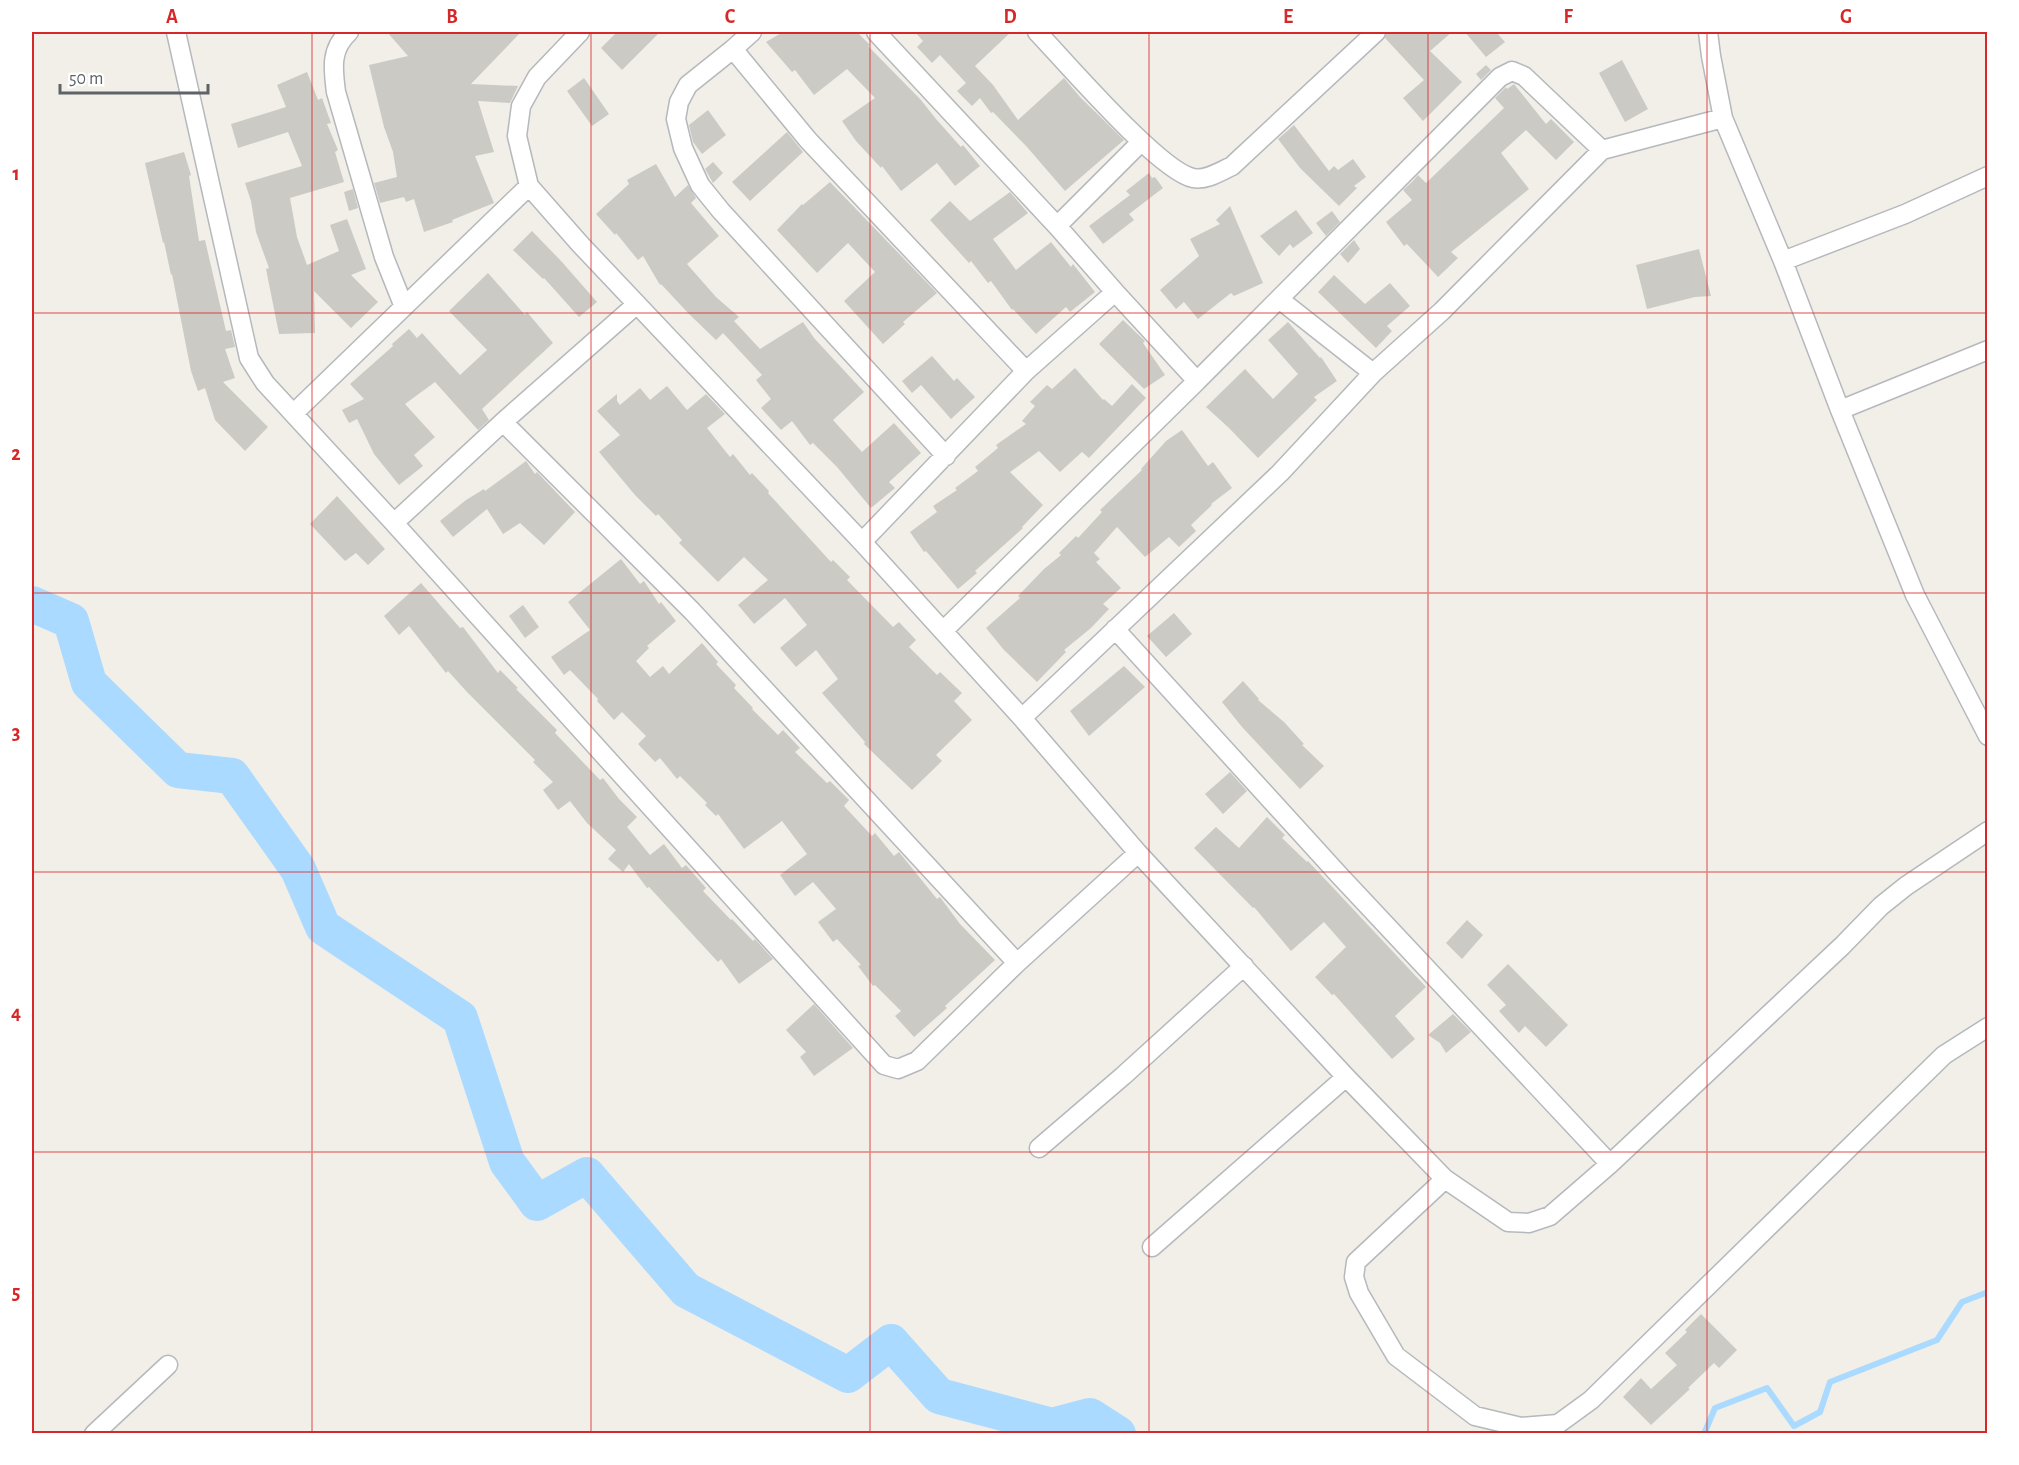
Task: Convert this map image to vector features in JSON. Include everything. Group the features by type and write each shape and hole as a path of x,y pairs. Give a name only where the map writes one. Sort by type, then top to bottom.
{"street":[{"path":"177,32 249,358 265,383 884,1065 898,1069 917,1060 1017,963 1138,853"},
{"path":"349,32 339,41 333,66 336,92 384,257 404,307"},
{"path":"580,32 537,77 521,106 517,136 529,186 580,244 862,542 1022,718 1138,853 1346,1077 1444,1179 1508,1222 1529,1223 1550,1216 1610,1164 1842,946 1881,906 1988,831"},
{"path":"752,32 688,86 679,102 676,119 683,148 700,185 721,211 946,456"},
{"path":"876,32 1057,226 1197,381"},
{"path":"1037,32 1141,142 1176,170 1194,179 1210,177 1232,166 1376,32"},
{"path":"1708,32 1723,118 1783,261 1915,595 1988,736"},
{"path":"733,49 808,140 1026,371"},
{"path":"943,631 1197,381 1500,77 1512,71 1524,76 1602,150"},
{"path":"1022,718 1280,473 1373,373 1442,311 1602,150 1723,118"},
{"path":"1057,226 1141,142"},
{"path":"1783,261 1905,214 1988,176"},
{"path":"294,413 529,186"},
{"path":"862,542 1026,371 1115,292"},
{"path":"1279,298 1373,373"},
{"path":"394,524 503,422 637,304"},
{"path":"1840,410 1988,350"},
{"path":"503,422 692,611 1017,963"},
{"path":"1115,629 1348,885 1610,1164"},
{"path":"1039,1148 1123,1076 1244,966"},
{"path":"1444,1179 1356,1262 1354,1277 1359,1293 1396,1356 1475,1416 1521,1427 1558,1424 1590,1400 1944,1055 1988,1027"},
{"path":"1152,1247 1346,1077"},
{"path":"94,1434 168,1365"}],"building":[{"path":"387,32 521,32 471,84 518,86 510,103 478,101 494,152 475,156 494,203 452,220 453,222 424,232 414,199 406,202 404,197 380,203 374,183 397,177 393,152 384,127 369,65 408,56"},
{"path":"617,32 660,32 622,70 601,48"},
{"path":"783,32 857,32 980,166 955,186 937,163 901,191 882,166 881,168 856,141 842,121 875,98 847,69 814,95 795,70 792,72 766,42"},
{"path":"915,32 1011,32 975,66 993,85 1018,120 1064,78 1124,140 1065,191 1027,147 993,112 991,113 980,98 972,106 957,91 966,83 940,55 932,63 917,47 923,41"},
{"path":"1387,32 1452,32 1430,51 1462,82 1423,121 1403,98 1424,80 1385,38"},
{"path":"1465,32 1496,32 1505,42 1486,57"},
{"path":"1622,60 1648,109 1625,122 1599,73"},
{"path":"1486,65 1491,70 1481,80 1476,74"},
{"path":"307,72 318,100 322,98 331,123 327,124 338,150 335,152 344,182 290,198 297,237 307,265 339,251 330,225 347,219 366,269 351,275 378,302 351,328 314,291 315,333 279,334 266,269 269,268 256,232 251,201 245,183 302,166 288,132 238,148 231,124 286,107 277,85"},
{"path":"584,78 609,114 592,126 567,91"},
{"path":"1514,84 1546,124 1551,119 1574,142 1556,160 1526,130 1501,153 1529,189 1451,252 1458,258 1438,277 1407,244 1404,246 1386,222 1412,200 1403,190 1418,175 1426,183 1504,108 1495,98 1506,87 1507,89"},
{"path":"708,110 726,135 702,154 693,142 689,125"},
{"path":"1294,125 1329,171 1334,166 1338,170 1353,159 1366,177 1354,186 1357,188 1339,206 1300,168 1278,139"},
{"path":"787,132 803,152 750,201 732,182"},
{"path":"184,152 191,175 189,176 199,241 205,240 226,331 231,330 235,347 225,349 235,378 223,382 268,427 245,451 215,420 205,388 198,391 191,371 172,274 145,163"},
{"path":"713,162 723,173 713,183 705,169"},
{"path":"656,164 675,197 688,185 696,198 691,203 719,236 687,264 716,297 739,317 734,321 760,349 803,322 814,338 864,392 833,420 862,452 894,423 921,453 889,482 895,488 871,508 837,467 813,443 810,445 792,421 781,430 761,408 771,399 756,380 762,375 723,333 716,340 689,314 660,285 643,256 638,260 616,233 615,235 596,214 629,184 627,180"},
{"path":"1149,173 1163,188 1129,214 1134,220 1103,244 1089,226 1130,195 1126,191"},
{"path":"830,182 937,293 903,322 905,324 883,344 844,301 875,272 848,243 817,273 777,230 802,204"},
{"path":"353,189 358,208 349,211 344,192"},
{"path":"1010,192 1028,213 993,239 1016,270 1051,242 1071,267 1073,264 1095,292 1070,312 1066,307 1036,334 1012,310 991,281 988,283 971,261 969,263 930,220 950,201 970,221"},
{"path":"1230,206 1263,283 1234,296 1231,293 1198,319 1184,302 1176,309 1160,290 1199,256 1190,239 1220,224 1216,220"},
{"path":"1296,210 1313,233 1293,248 1290,244 1279,256 1260,236"},
{"path":"1332,211 1340,222 1326,236 1316,223"},
{"path":"532,231 597,302 579,317 544,278 513,250"},
{"path":"1354,240 1360,249 1348,263 1340,254"},
{"path":"1699,249 1711,296 1695,297 1647,309 1636,265"},
{"path":"488,273 525,315 527,312 553,343 482,409 489,420 478,430 435,382 405,404 435,437 414,455 423,466 399,485 374,454 357,419 349,423 342,410 364,399 350,384 409,329 417,338 422,333 460,375 487,350 449,311"},
{"path":"1334,275 1365,304 1390,283 1410,306 1387,326 1392,331 1376,348 1318,292"},
{"path":"1123,320 1145,341 1143,343 1165,375 1144,389 1099,344"},
{"path":"1288,322 1321,357 1337,381 1314,397 1317,400 1258,458 1206,407 1245,369 1273,399 1298,374 1268,340"},
{"path":"932,356 954,381 957,378 975,397 951,419 921,385 912,393 902,381"},
{"path":"1075,368 1103,400 1112,406 1132,384 1146,398 1089,458 1082,452 1060,472 1039,451 1010,472 1043,505 1023,528 958,589 926,551 924,552 910,532 937,512 933,506 957,490 955,488 978,471 975,467 998,448 996,445 1026,424 1022,421 1035,406 1030,402 1047,385 1052,389"},
{"path":"667,386 687,410 706,394 725,414 707,428 730,457 733,454 750,475 752,473 831,562 833,560 850,577 847,580 893,627 899,622 916,640 909,647 937,675 940,672 962,693 954,701 972,720 936,755 942,761 912,790 864,744 865,742 822,693 838,679 816,650 796,667 780,648 807,625 785,598 754,624 738,605 768,580 744,557 718,582 679,543 682,540 658,514 656,516 635,495 599,452 620,435 597,411 617,394 617,401 620,405 640,388 650,400"},
{"path":"1182,430 1208,466 1213,462 1232,488 1211,504 1191,525 1196,531 1179,547 1169,537 1145,557 1117,527 1094,553 1100,559 1096,562 1121,588 1103,604 1109,609 1091,628 1064,650 1066,652 1037,682 1004,650 986,628 1020,598 1018,596 1061,555 1059,553 1076,536 1078,538 1102,512 1100,510 1142,470 1166,441"},
{"path":"526,461 535,474 537,472 575,512 544,545 520,523 503,534 487,509 453,537 440,521 466,500 484,489 485,491"},
{"path":"337,496 385,549 368,565 356,553 345,561 310,524"},
{"path":"621,559 640,584 644,581 659,604 661,602 676,621 647,646 649,648 636,661 650,677 663,666 669,674 702,643 752,709 778,735 783,730 800,748 795,752 827,783 830,781 849,800 844,806 872,836 875,833 894,856 899,852 937,899 940,897 960,924 995,960 914,1037 895,1016 901,1011 875,985 873,986 858,966 861,965 837,939 833,942 818,922 836,909 813,882 795,896 780,875 807,854 782,821 744,849 718,814 716,816 705,805 707,803 680,776 677,779 660,758 655,762 638,744 646,736 622,712 614,720 597,701 598,699 570,670 564,675 551,657 590,630 568,602"},
{"path":"421,583 460,628 463,627 498,673 500,670 518,688 516,689 557,730 555,733 600,780 603,778 637,817 627,827 650,855 664,844 682,868 686,865 706,888 703,891 753,941 755,939 773,959 739,984 721,959 718,962 649,887 647,888 629,864 623,872 608,859 616,850 587,823 570,801 558,810 543,790 553,782 533,762 535,760 448,671 446,673 409,626 399,635 384,616"},
{"path":"523,605 539,627 525,638 509,616"},
{"path":"1174,613 1192,634 1166,657 1147,636"},
{"path":"1124,666 1145,687 1089,736 1070,711"},
{"path":"1243,681 1258,700 1284,722 1304,744 1302,745 1324,766 1300,789 1222,702"},
{"path":"1230,772 1247,791 1223,814 1205,794"},
{"path":"1267,817 1285,835 1282,838 1308,861 1426,987 1395,1016 1415,1039 1392,1059 1334,994 1332,995 1315,977 1346,947 1324,922 1291,951 1254,907 1194,848 1216,827 1239,848"},
{"path":"1467,920 1483,935 1462,959 1446,943"},
{"path":"1508,964 1568,1025 1546,1047 1525,1026 1519,1033 1499,1011 1506,1005 1487,985"},
{"path":"814,1004 853,1048 814,1076 800,1057 806,1052 786,1030"},
{"path":"1453,1014 1471,1032 1446,1053 1440,1043 1428,1035"},
{"path":"1701,1314 1737,1350 1719,1368 1714,1363 1651,1425 1623,1397 1641,1378 1651,1389 1677,1365 1665,1353 1687,1332 1685,1330"}],"waterway":[{"path":"32,604 71,621 89,683 178,770 232,776 298,869 323,927 460,1018 507,1162 537,1203 587,1175 686,1290 848,1375 891,1342 939,1396 1052,1426 1090,1416 1118,1434"},
{"path":"1704,1434 1715,1408 1767,1388 1794,1426 1820,1412 1830,1382 1937,1340 1962,1302 1988,1292"}]}
